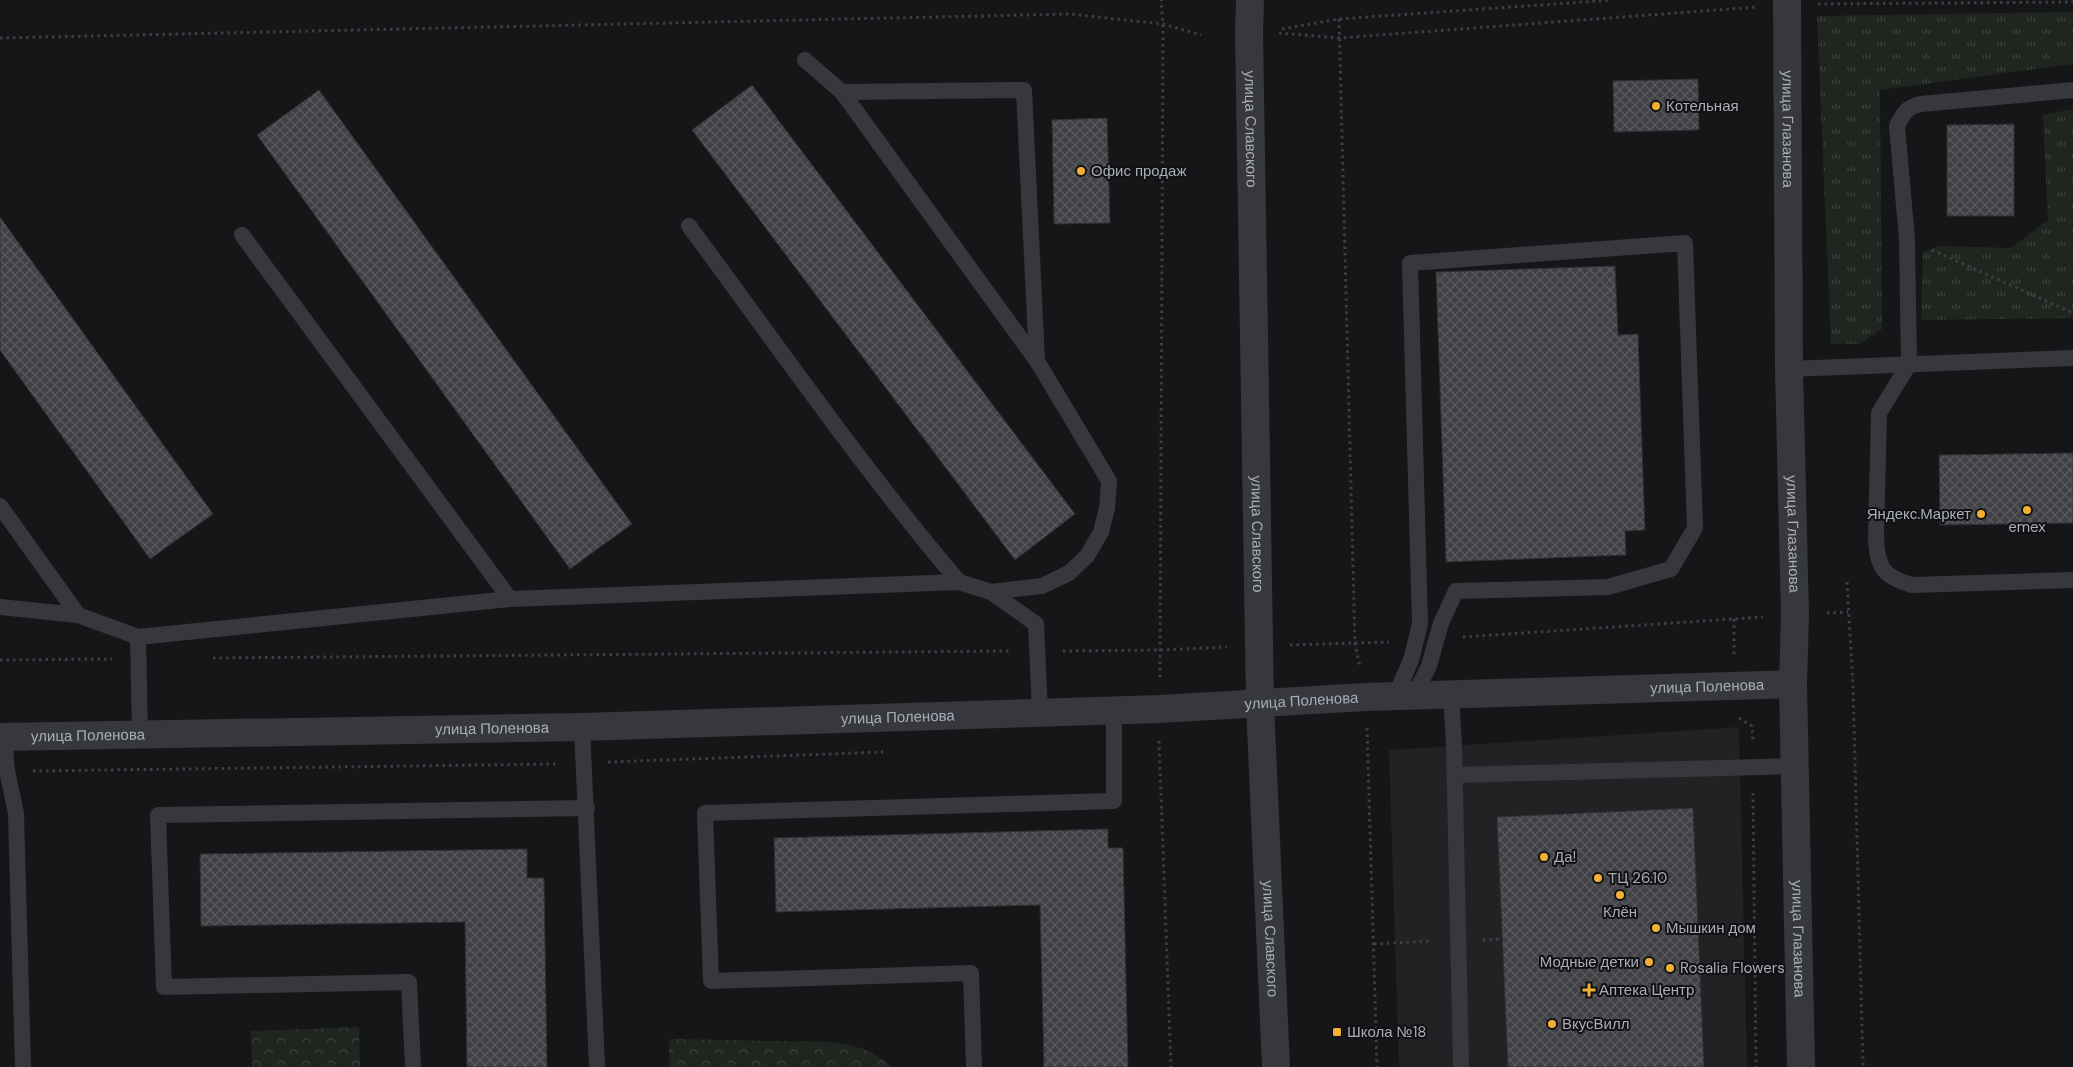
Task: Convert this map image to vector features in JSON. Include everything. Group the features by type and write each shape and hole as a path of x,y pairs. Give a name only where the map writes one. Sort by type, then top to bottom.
{"street":[{"name":"улица Славского","path":"1250,0 1260,704 1276,1067"},
{"name":"улица Глазанова","path":"1787,2 1789,369 1795,615 1793,684 1801,1067"},
{"name":"улица Поленова","path":"2,737 582,727 1040,713 1260,704 1366,697 1451,696 1793,684"}],"lane":[{"path":"805,60 842,92 1037,361 1109,481 1108,508 1101,532 1087,556 1069,573 1042,586 990,592"},
{"path":"842,92 1024,90 1037,361"},
{"path":"2073,90 1921,104 1903,112 1897,126 1907,239 1909,364 1878,413 1876,546 1879,562 1884,571 1896,580 1912,585 2073,580"},
{"path":"689,226 859,456 928,545 960,582"},
{"path":"242,234 510,599"},
{"path":"1684,243 1695,528 1671,569 1608,587 1456,591 1440,623 1429,666 1404,696 1420,624 1410,263 1684,243"},
{"path":"1789,369 2073,358"},
{"path":"0,506 78,615"},
{"path":"0,607 78,615 138,637 510,599 960,582 990,592 1036,624 1040,713"},
{"path":"138,637 140,734"},
{"path":"1451,696 1455,775 1461,1067"},
{"path":"974,1067 971,974 710,981 705,813 1114,801 1114,710"},
{"path":"582,727 597,1067"},
{"path":"2,737 16,813 23,1067"},
{"path":"1455,775 1795,766"},
{"path":"413,1067 409,982 164,987 158,815 587,808"}],"path":[{"path":"1160,650 1163,24 1161,0"},
{"path":"1612,0 1339,19 1277,31 1339,38 1787,2 2073,2"},
{"path":"0,38 1070,14 1163,24 1201,35"},
{"path":"1339,19 1355,644 1366,697 1377,1067"},
{"path":"1907,239 2073,313"},
{"path":"1847,582 1853,686 1863,1067"},
{"path":"1455,638 1848,612"},
{"path":"1061,651 1160,650 1395,641"},
{"path":"208,658 1021,651"},
{"path":"0,660 119,659"},
{"path":"1735,716 1752,726 1756,1067"},
{"path":"1159,741 1171,1067"}],"shaded area":[{"path":"1739,727 1747,1067 1399,1067 1389,750"}],"green space":[{"path":"2073,12 2073,64 1880,90 1882,329 1860,344 1831,344 1817,16"},
{"path":"2073,109 2073,318 1921,320 1923,252 1939,246 2011,248 2048,220 2043,115"},
{"path":"359,1027 360,1067 252,1067 251,1031"},
{"path":"669,1039 837,1043 854,1046 870,1052 891,1067 669,1067"}],"building":[{"name":"Котельная","path":"1698,79 1699,130 1614,132 1613,81"},
{"path":"752,85 1075,514 1015,560 692,130"},
{"path":"319,90 632,524 570,569 257,135"},
{"name":"Офис продаж","path":"1107,118 1110,223 1054,224 1052,120"},
{"path":"2014,124 2014,216 1947,216 1947,125"},
{"path":"0,217 213,514 150,559 0,350"},
{"path":"1615,266 1618,335 1638,334 1645,530 1625,531 1626,555 1446,562 1436,272"},
{"path":"2073,453 2073,523 1940,525 1939,455"},
{"name":"ТЦ 26.10","path":"1693,808 1704,1067 1508,1067 1497,817"},
{"path":"1108,829 1108,848 1123,848 1128,1067 1044,1067 1040,905 776,912 774,838"},
{"path":"527,849 527,878 544,878 547,1067 467,1067 465,922 201,926 200,854"}],"place":[{"name":"Котельная","path":"1656,106"},
{"name":"Офис продаж","path":"1081,171"},
{"name":"emex","path":"2027,510"},
{"name":"Яндекс.Маркет","path":"1981,514"},
{"name":"Да!","path":"1544,857"},
{"name":"ТЦ 26.10","path":"1598,878"},
{"name":"Клён","path":"1620,895"},
{"name":"Мышкин дом","path":"1656,928"},
{"name":"Модные детки","path":"1649,962"},
{"name":"Rosalia Flowers","path":"1670,968"},
{"name":"Аптека Центр","path":"1589,990"},
{"name":"ВкусВилл","path":"1552,1024"},
{"name":"Школа №18","path":"1337,1032"}]}
